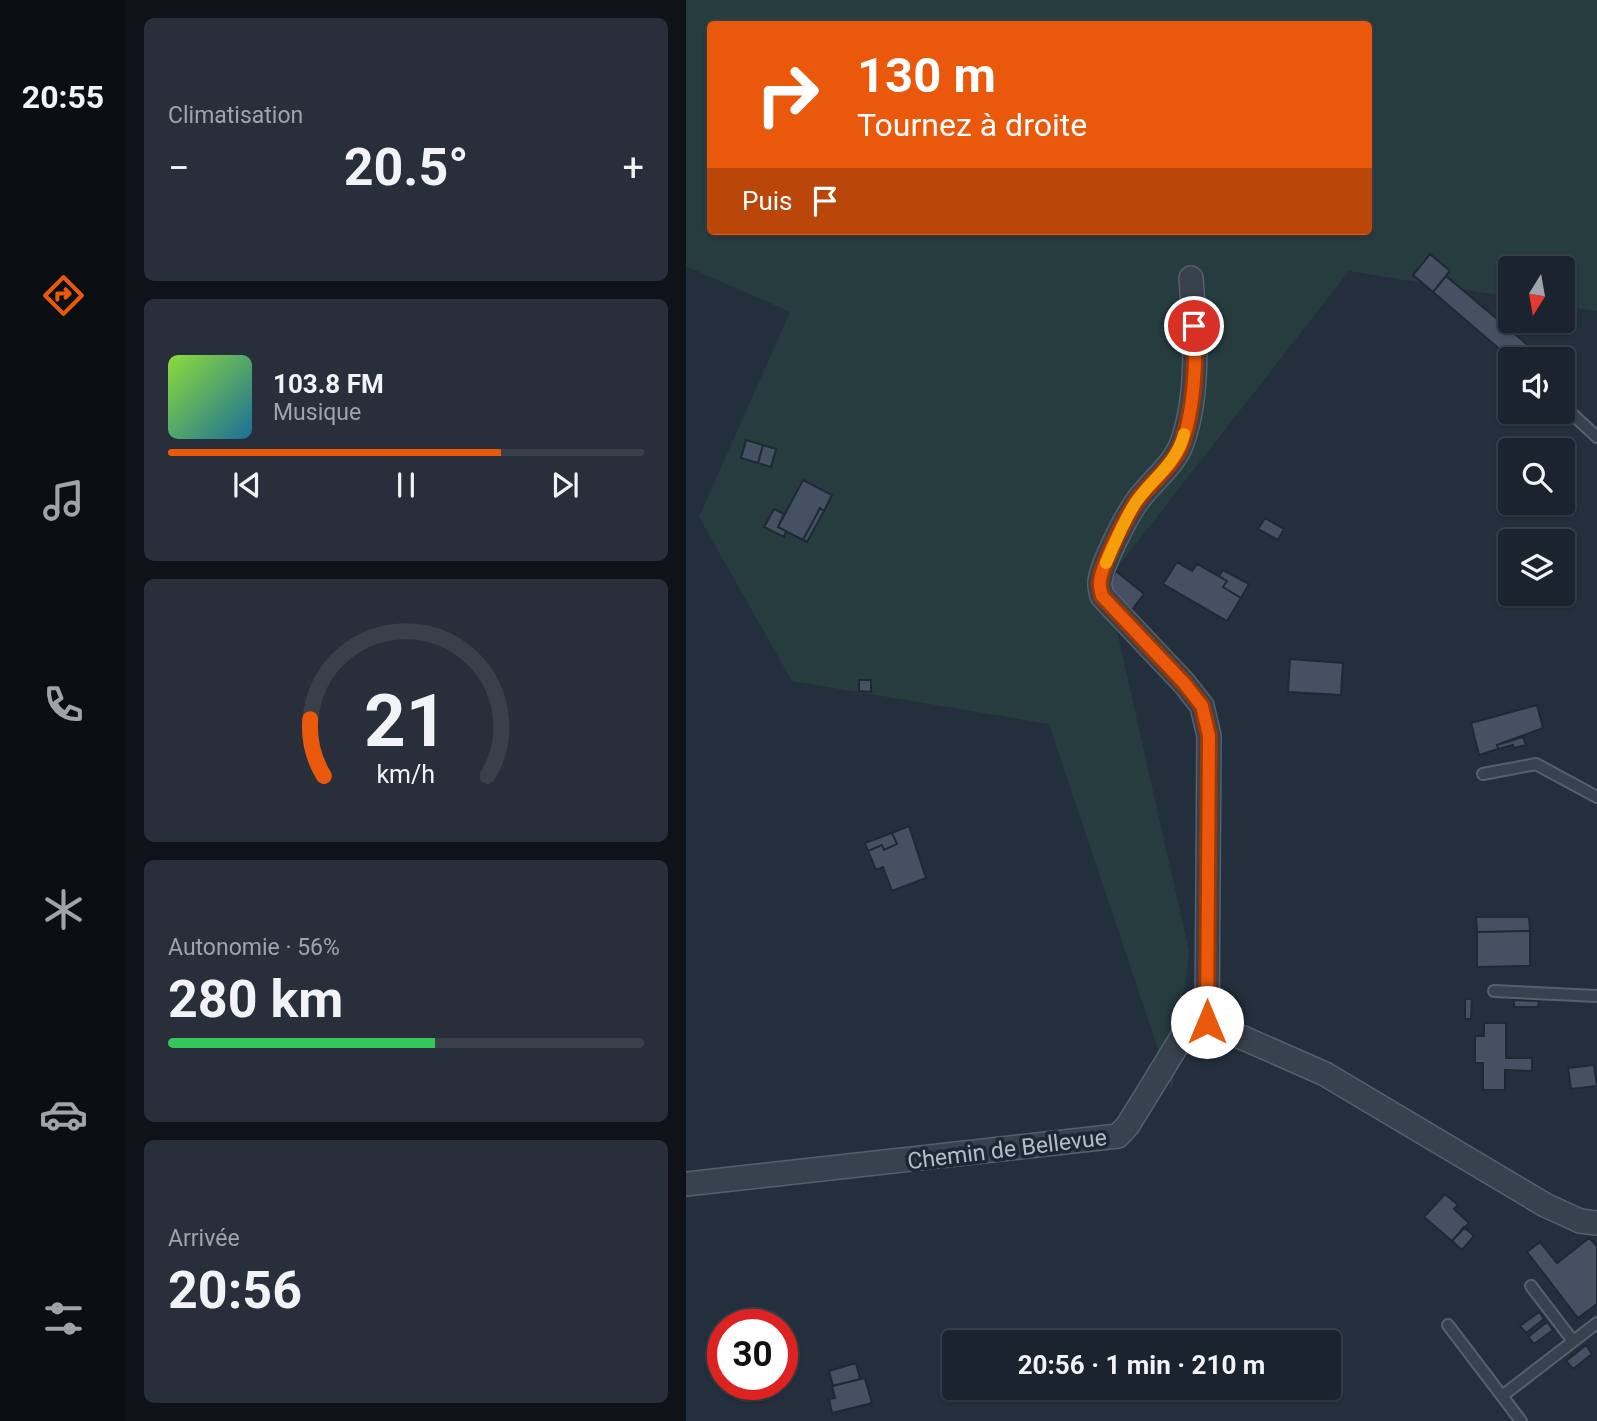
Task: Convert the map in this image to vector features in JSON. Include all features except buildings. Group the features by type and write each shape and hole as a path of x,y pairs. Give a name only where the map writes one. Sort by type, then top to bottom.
{"street":[{"path":"1191,278 1196,350 1189,414 1181,444 1170,464 1136,503 1106,562 1100,582 1102,596 1184,683 1202,706 1209,736 1207,1022 1325,1074 1545,1205 1580,1220 1597,1223"},
{"name":"Chemin de Bellevue","path":"686,1184 1118,1136 1128,1125 1184,1034 1193,1025 1207,1022"}],"lane":[{"path":"1575,417 1597,437"},
{"path":"1483,774 1536,764 1597,797"},
{"path":"1494,990 1597,996"},
{"path":"1531,1286 1573,1340"},
{"path":"1502,1396 1597,1322"},
{"path":"1448,1325 1521,1421"}],"green space":[{"path":"686,0 1597,0 1597,311 1575,308 1575,256 1498,256 1498,295 1349,271 1106,582 1189,951 1172,1091 1049,724 792,681 699,517 790,312 686,266"}],"slow traffic":[{"path":"1106,563 1136,503 1170,464 1184,434"}],"route":[{"path":"1194,326 1196,350 1189,414 1181,444 1170,464 1136,503 1106,562 1100,582 1102,596 1184,683 1202,706 1209,736 1207,1022"}]}
